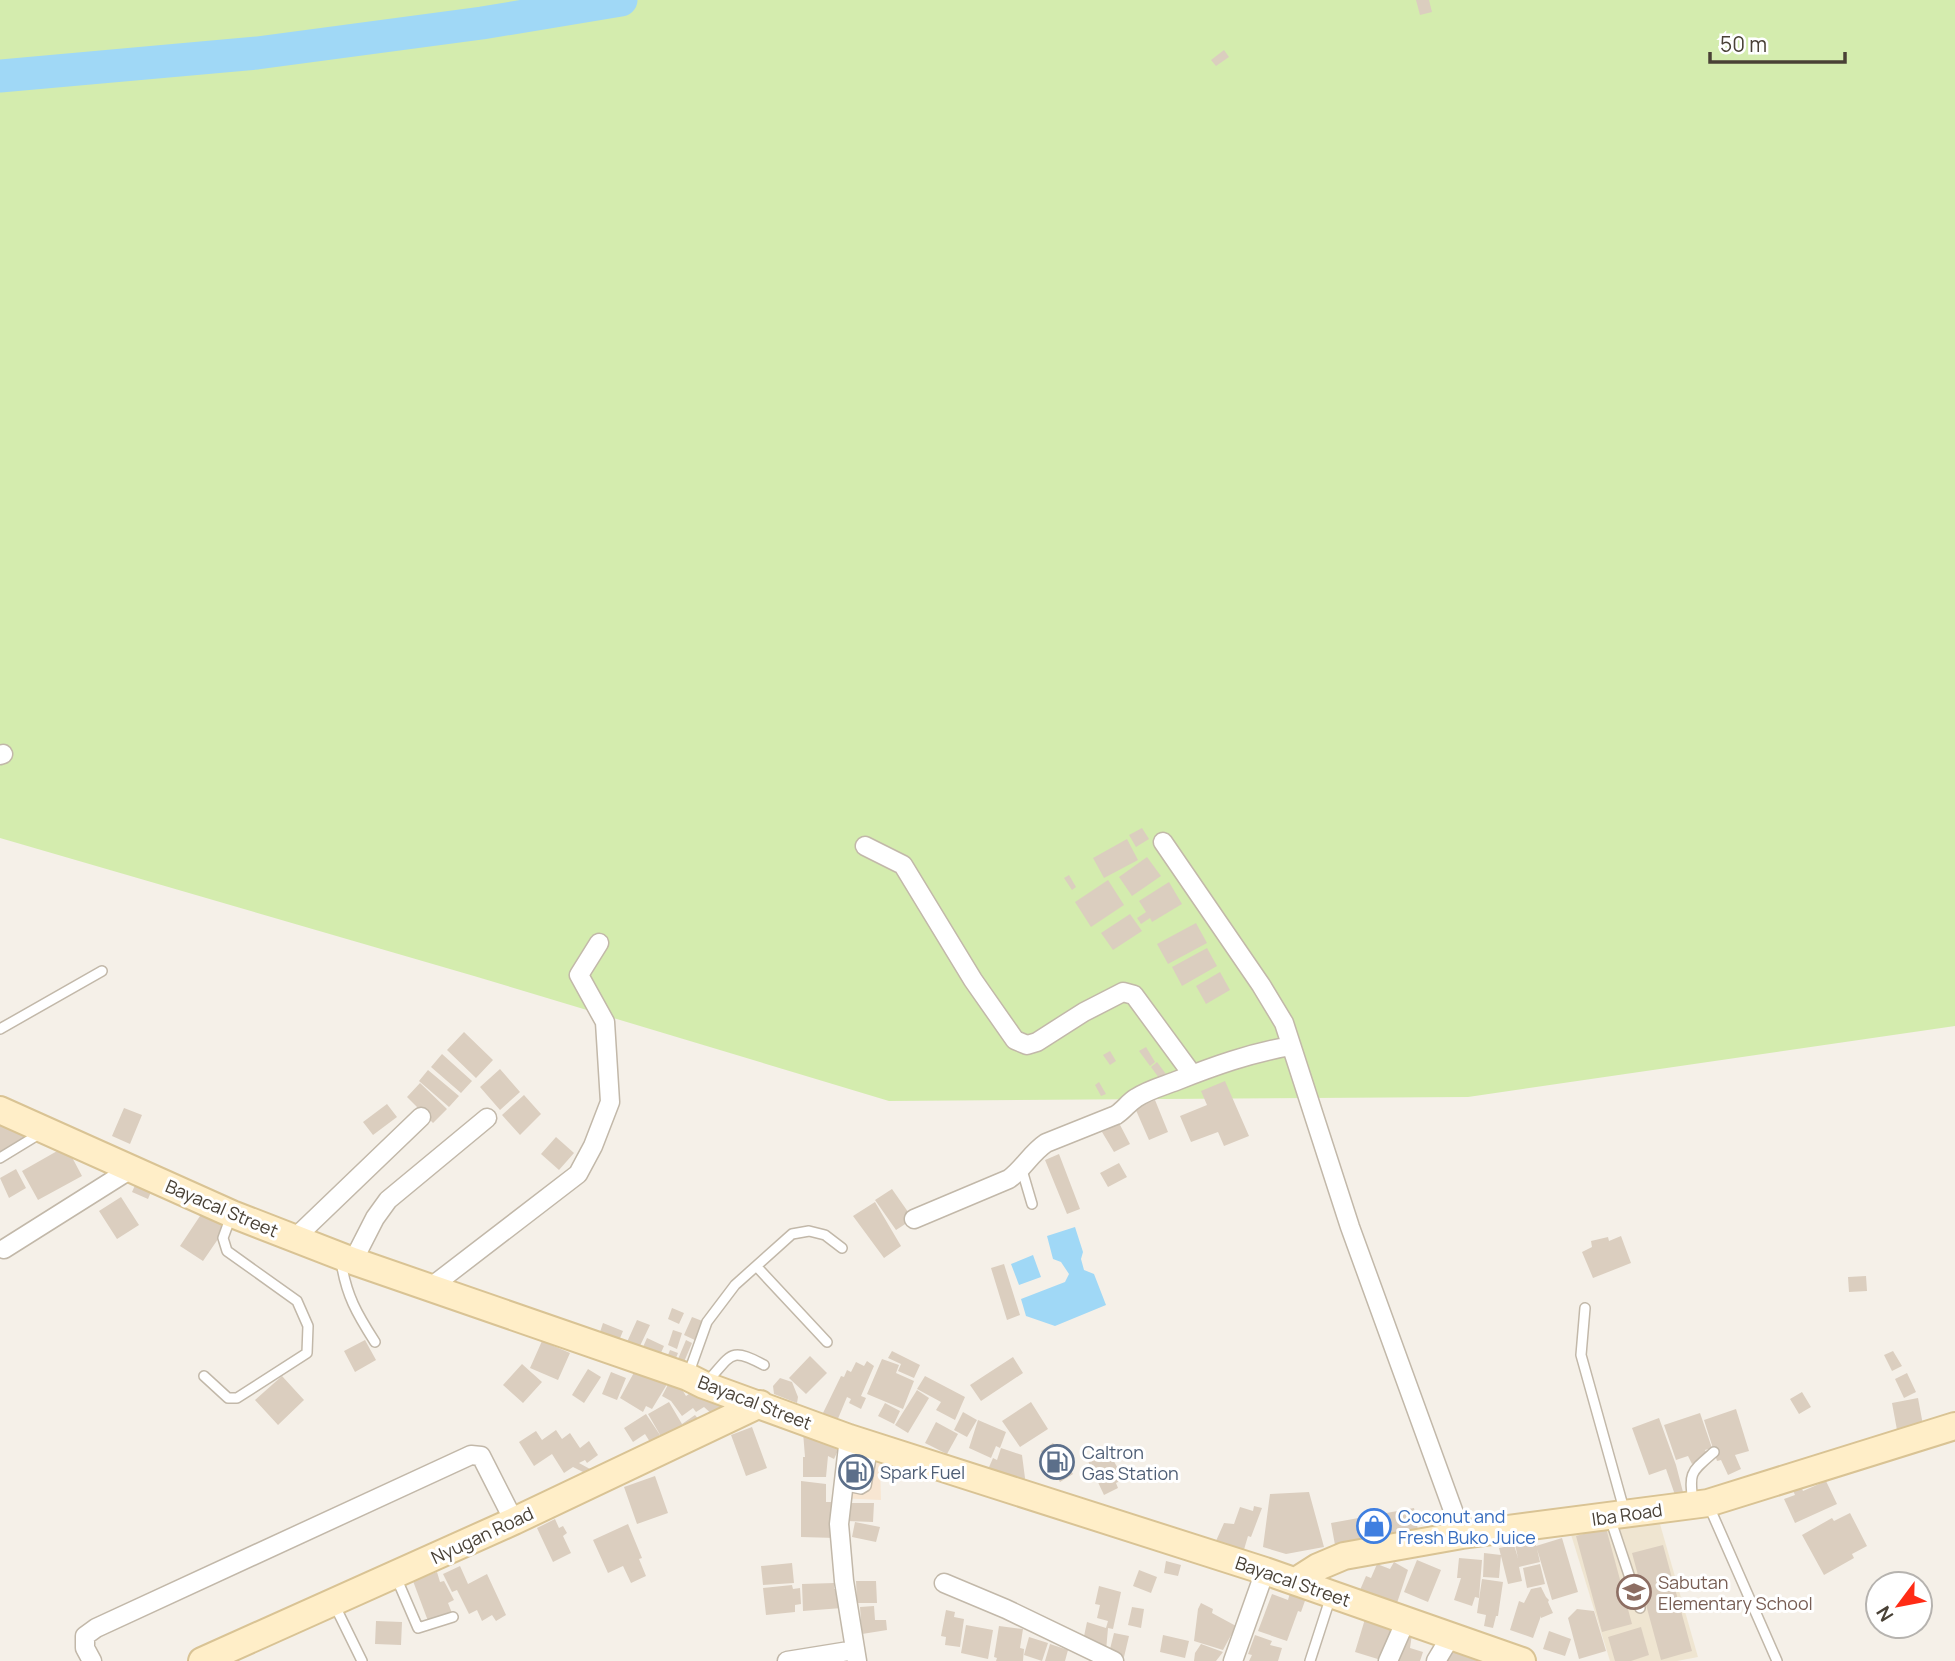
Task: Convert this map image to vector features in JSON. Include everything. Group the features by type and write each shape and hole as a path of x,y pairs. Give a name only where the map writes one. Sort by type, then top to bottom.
{"main road":[{"name":"Bayacal Street","path":"0,1110 232,1214 346,1258 861,1441 1296,1581 1522,1661"},
{"name":"Nyugan Road","path":"202,1661 514,1521 760,1404"},
{"name":"Iba Road","path":"1296,1581 1318,1567 1344,1556 1462,1535 1700,1504 1955,1426"}],"street":[{"path":"1163,842 1284,1023 1350,1227 1462,1535"},
{"path":"865,846 903,865 973,979 1015,1040 1027,1045 1037,1042 1084,1012 1123,992 1134,995 1192,1074"},
{"path":"431,1287 578,1174 593,1146 610,1102 605,1022 579,975 599,943"},
{"path":"914,1219 1009,1179 1022,1170 1046,1143 1103,1122 1125,1110 1136,1098 1192,1074 1247,1055 1291,1046"},
{"path":"295,1238 421,1117"},
{"path":"346,1258 388,1200 487,1118"},
{"path":"4,1249 131,1168"},
{"path":"787,1661 856,1656 844,1581 839,1524 842,1485 861,1441"},
{"path":"92,1661 85,1648 85,1636 96,1628 471,1455 481,1456 514,1521"},
{"path":"1233,1661 1265,1571"},
{"path":"944,1583 1006,1609 1076,1653 1114,1661"},
{"path":"1388,1661 1406,1620"},
{"path":"1436,1661 1451,1636"}],"lane":[{"path":"0,1029 102,971"},
{"path":"0,1158 45,1130"},
{"path":"1022,1170 1032,1204"},
{"path":"204,1376 228,1398 237,1398 307,1353 308,1326 297,1301 228,1251 223,1238 232,1214"},
{"path":"696,1381 707,1322 735,1285 792,1234 808,1231 825,1235 842,1248"},
{"path":"346,1258 345,1287 355,1310 375,1342"},
{"path":"757,1267 827,1342"},
{"path":"1585,1308 1581,1355 1640,1608"},
{"path":"696,1381 733,1354 741,1353 764,1365"},
{"path":"842,1485 861,1489 866,1486 861,1441"},
{"path":"1714,1452 1695,1469 1690,1479 1777,1661"},
{"path":"395,1575 418,1628 453,1617"},
{"path":"1310,1661 1332,1594"},
{"path":"333,1602 362,1661"}],"shaded area":[{"path":"845,1447 880,1462 881,1500 838,1498"},
{"name":"Sabutan Elementary School","path":"1656,1510 1698,1657 1677,1661 1610,1661 1569,1528"}],"green space":[{"path":"0,0 1955,0 1955,1026 1468,1097 889,1101 474,976 0,838"}],"water":[{"path":"1075,1227 1083,1252 1081,1259 1084,1270 1094,1274 1106,1305 1055,1326 1026,1316 1021,1299 1065,1282 1069,1274 1061,1262 1053,1259 1047,1236"},
{"path":"1033,1255 1041,1277 1019,1285 1011,1264"}],"building":[{"path":"1416,0 1429,0 1432,12 1420,15"},
{"path":"1224,50 1229,57 1216,66 1211,60"},
{"path":"1142,828 1149,839 1136,847 1129,835"},
{"path":"1127,839 1138,860 1104,878 1093,858"},
{"path":"1147,857 1161,876 1132,896 1119,877"},
{"path":"1069,875 1076,887 1072,890 1064,878"},
{"path":"1108,880 1124,905 1091,927 1075,902"},
{"path":"1169,882 1182,904 1152,922 1150,918 1141,924 1137,918 1146,912 1139,901"},
{"path":"1130,914 1142,931 1113,950 1101,933"},
{"path":"1196,923 1207,943 1168,964 1157,944"},
{"path":"1207,948 1217,966 1182,986 1172,967"},
{"path":"1220,972 1230,990 1206,1004 1196,986"},
{"path":"464,1032 493,1060 476,1078 447,1050"},
{"path":"1146,1047 1155,1062 1150,1066 1139,1051"},
{"path":"1110,1051 1116,1061 1110,1065 1103,1055"},
{"path":"442,1054 472,1081 461,1093 431,1067"},
{"path":"1157,1062 1166,1074 1159,1078 1151,1067"},
{"path":"500,1069 520,1092 500,1110 480,1087"},
{"path":"428,1070 459,1096 449,1107 419,1081"},
{"path":"1225,1081 1249,1136 1224,1146 1218,1132 1191,1142 1180,1116 1207,1105 1201,1091"},
{"path":"1099,1082 1106,1094 1101,1096 1095,1085"},
{"path":"420,1083 447,1109 433,1123 407,1097"},
{"path":"524,1095 541,1114 520,1135 502,1115"},
{"path":"1155,1100 1168,1132 1149,1140 1135,1108"},
{"path":"387,1104 397,1117 373,1135 363,1122"},
{"path":"124,1108 142,1115 130,1144 112,1136"},
{"path":"0,1123 25,1137 0,1155"},
{"path":"1119,1123 1130,1144 1114,1152 1102,1132"},
{"path":"556,1137 574,1153 559,1170 541,1154"},
{"path":"66,1146 82,1176 38,1200 22,1171"},
{"path":"1059,1154 1080,1209 1067,1214 1045,1160"},
{"path":"1119,1163 1127,1177 1108,1187 1100,1173"},
{"path":"16,1169 26,1188 9,1198 0,1178"},
{"path":"137,1181 153,1187 148,1199 132,1192"},
{"path":"892,1189 913,1219 896,1230 875,1200"},
{"path":"121,1197 139,1225 117,1239 99,1211"},
{"path":"875,1202 901,1246 884,1258 853,1216"},
{"path":"206,1207 229,1223 203,1261 180,1246"},
{"path":"1621,1236 1631,1263 1593,1278 1582,1252 1592,1247 1591,1241 1608,1237 1609,1241"},
{"path":"1004,1264 1020,1315 1007,1320 991,1268"},
{"path":"1866,1276 1867,1291 1849,1292 1848,1277"},
{"path":"672,1308 684,1313 679,1324 668,1319"},
{"path":"692,1317 705,1322 697,1341 684,1335"},
{"path":"637,1320 650,1325 639,1348 627,1342"},
{"path":"603,1323 623,1331 618,1343 599,1335"},
{"path":"673,1330 682,1333 677,1349 668,1345"},
{"path":"647,1338 664,1346 660,1355 643,1347"},
{"path":"365,1340 376,1360 355,1372 344,1351"},
{"path":"686,1340 692,1343 684,1362 678,1359"},
{"path":"542,1341 570,1353 558,1380 530,1368"},
{"path":"670,1350 678,1353 676,1358 668,1355"},
{"path":"892,1351 920,1365 914,1378 898,1371 901,1364 888,1358"},
{"path":"1893,1351 1902,1366 1892,1371 1884,1355"},
{"path":"810,1356 827,1373 806,1394 789,1378"},
{"path":"1013,1357 1023,1373 981,1401 970,1385"},
{"path":"882,1359 899,1365 896,1373 914,1381 903,1409 867,1394"},
{"path":"867,1361 874,1366 861,1396 866,1398 861,1409 849,1403 851,1399 847,1397 837,1421 822,1415 841,1376 844,1377 847,1370 851,1372 856,1362 864,1366"},
{"path":"522,1364 542,1382 523,1403 503,1385"},
{"path":"637,1367 669,1381 652,1409 646,1406 643,1412 620,1398"},
{"path":"588,1369 601,1377 584,1403 572,1395"},
{"path":"611,1372 626,1378 617,1400 602,1394"},
{"path":"1907,1373 1916,1392 1904,1398 1895,1379"},
{"path":"282,1376 304,1400 278,1425 255,1400"},
{"path":"925,1376 965,1397 955,1420 936,1410 941,1402 917,1389"},
{"path":"672,1377 686,1385 683,1391 686,1396 699,1387 721,1405 713,1415 704,1407 696,1412 693,1408 682,1416 671,1401 662,1396"},
{"path":"780,1378 792,1382 798,1397 797,1403 774,1394 773,1386"},
{"path":"917,1390 929,1398 908,1433 895,1425"},
{"path":"1802,1392 1811,1407 1799,1414 1790,1399"},
{"path":"1918,1398 1923,1425 1897,1430 1892,1403"},
{"path":"669,1402 682,1424 695,1415 703,1425 666,1445 648,1414"},
{"path":"1031,1402 1048,1429 1020,1447 1002,1421"},
{"path":"885,1403 900,1411 894,1424 878,1416"},
{"path":"1736,1409 1749,1451 1735,1455 1741,1469 1728,1475 1721,1460 1717,1461 1704,1420"},
{"path":"963,1412 977,1420 967,1437 954,1430"},
{"path":"1700,1413 1712,1448 1705,1450 1708,1457 1692,1464 1688,1456 1676,1460 1664,1425"},
{"path":"646,1414 660,1435 650,1442 645,1434 633,1442 624,1428"},
{"path":"1659,1418 1683,1492 1675,1495 1666,1469 1649,1475 1632,1428"},
{"path":"978,1420 1006,1432 1000,1448 996,1446 991,1458 969,1448"},
{"path":"936,1422 958,1434 947,1454 925,1443"},
{"path":"752,1427 767,1468 746,1476 731,1435"},
{"path":"556,1430 562,1439 570,1433 580,1448 589,1441 598,1455 587,1463 585,1460 579,1463 590,1469 587,1474 573,1467 564,1473 552,1454 534,1466 519,1442 536,1431 542,1440"},
{"path":"803,1432 841,1444 834,1459 828,1456 826,1477 803,1477"},
{"name":"Caltron Gas Station","path":"1053,1443 1073,1474 1060,1482 1041,1451"},
{"path":"1001,1448 1022,1455 1025,1478 1023,1486 986,1474 993,1458 997,1460"},
{"path":"1108,1451 1124,1479 1116,1483 1118,1488 1104,1495 1087,1459"},
{"name":"Spark Fuel","path":"851,1465 863,1467 861,1479 849,1478"},
{"path":"655,1476 668,1513 637,1524 624,1487"},
{"path":"801,1481 826,1484 826,1502 832,1502 836,1538 801,1537"},
{"path":"1826,1481 1837,1504 1795,1523 1784,1499 1795,1495 1791,1486 1799,1482 1803,1491"},
{"path":"1309,1492 1324,1547 1286,1554 1263,1547 1270,1494"},
{"path":"847,1503 874,1503 873,1522 847,1521"},
{"path":"1254,1506 1262,1508 1243,1553 1216,1541 1224,1523 1234,1524 1240,1507 1253,1511"},
{"name":"Coconut and Fresh Buko Juice","path":"1414,1508 1418,1530 1335,1545 1331,1523"},
{"path":"1850,1513 1867,1546 1852,1554 1854,1558 1824,1575 1802,1535 1832,1518 1834,1521"},
{"path":"555,1519 559,1528 563,1526 567,1533 563,1536 571,1553 553,1562 537,1528"},
{"path":"855,1522 880,1527 876,1542 852,1537"},
{"path":"628,1524 642,1558 639,1559 646,1576 631,1583 623,1566 608,1573 593,1540"},
{"path":"1606,1528 1632,1624 1602,1632 1576,1536"},
{"path":"1534,1535 1536,1546 1562,1538 1578,1592 1552,1600 1537,1549 1540,1562 1519,1567 1522,1581 1508,1584 1499,1548 1514,1545 1518,1558 1514,1540"},
{"path":"1663,1545 1692,1651 1661,1660 1632,1553"},
{"path":"1484,1553 1501,1555 1499,1578 1483,1577"},
{"path":"1459,1558 1482,1560 1479,1598 1475,1597 1472,1606 1454,1600 1461,1578 1457,1578"},
{"path":"1417,1560 1441,1570 1428,1602 1404,1592"},
{"path":"1166,1561 1181,1565 1178,1576 1164,1573"},
{"path":"1394,1562 1408,1570 1396,1606 1360,1590 1366,1576 1371,1578 1377,1564 1390,1569"},
{"path":"792,1563 794,1583 763,1585 761,1566"},
{"path":"1540,1564 1545,1584 1527,1588 1523,1568"},
{"path":"460,1566 468,1584 487,1574 506,1615 496,1621 492,1615 482,1621 477,1610 469,1614 457,1590 452,1592 443,1574"},
{"path":"1139,1570 1157,1577 1151,1593 1133,1586"},
{"path":"437,1572 440,1582 444,1581 454,1600 448,1603 452,1613 428,1621 413,1581"},
{"path":"1482,1579 1503,1582 1498,1616 1493,1628 1484,1626 1486,1615 1477,1613"},
{"path":"856,1581 876,1581 877,1603 857,1603"},
{"path":"834,1583 834,1589 842,1589 842,1608 803,1611 802,1584"},
{"path":"792,1585 793,1589 800,1588 801,1604 795,1605 795,1612 766,1615 763,1588"},
{"path":"1099,1586 1121,1592 1113,1629 1108,1628 1106,1651 1083,1641 1087,1622 1106,1628 1108,1621 1097,1618 1100,1605 1095,1604"},
{"path":"1541,1587 1553,1613 1541,1616 1533,1638 1510,1630 1519,1601 1524,1603 1531,1589"},
{"path":"1290,1593 1306,1598 1287,1641 1258,1631 1272,1594 1288,1600"},
{"path":"1201,1603 1213,1609 1212,1613 1236,1626 1223,1650 1194,1641"},
{"path":"874,1606 875,1620 886,1620 887,1630 862,1634 860,1607"},
{"path":"1132,1607 1144,1609 1141,1628 1128,1625"},
{"path":"1577,1609 1594,1611 1606,1651 1579,1659 1568,1618"},
{"path":"946,1610 955,1612 954,1617 964,1619 960,1647 945,1645 946,1637 941,1636"},
{"path":"1365,1619 1398,1629 1381,1660 1355,1652"},
{"path":"376,1621 402,1622 401,1645 375,1644"},
{"path":"966,1625 993,1630 988,1659 961,1653"},
{"path":"999,1626 1023,1629 1020,1648 1024,1649 1023,1661 996,1661 997,1658 994,1657"},
{"path":"1641,1627 1649,1655 1631,1661 1615,1661 1608,1637"},
{"path":"1549,1631 1571,1639 1565,1656 1543,1649"},
{"path":"1402,1632 1412,1634 1410,1648 1423,1652 1420,1661 1395,1661"},
{"path":"1114,1633 1129,1636 1124,1657 1109,1653"},
{"path":"1163,1635 1189,1641 1185,1658 1160,1652"},
{"path":"1255,1635 1272,1641 1270,1645 1282,1648 1278,1661 1249,1661 1252,1655 1248,1654"},
{"path":"1029,1637 1048,1643 1042,1661 1024,1655"},
{"path":"1050,1644 1068,1650 1065,1661 1045,1661"},
{"path":"1201,1644 1223,1652 1216,1661 1194,1661 1195,1653"},
{"path":"1447,1649 1478,1661 1442,1661"}],"waterway":[{"path":"0,76 257,53 482,23 621,0"}],"place":[{"name":"Caltron Gas Station","path":"1057,1462"},
{"name":"Spark Fuel","path":"856,1472"},
{"name":"Coconut and Fresh Buko Juice","path":"1374,1526"},
{"name":"Sabutan Elementary School","path":"1634,1592"}]}
